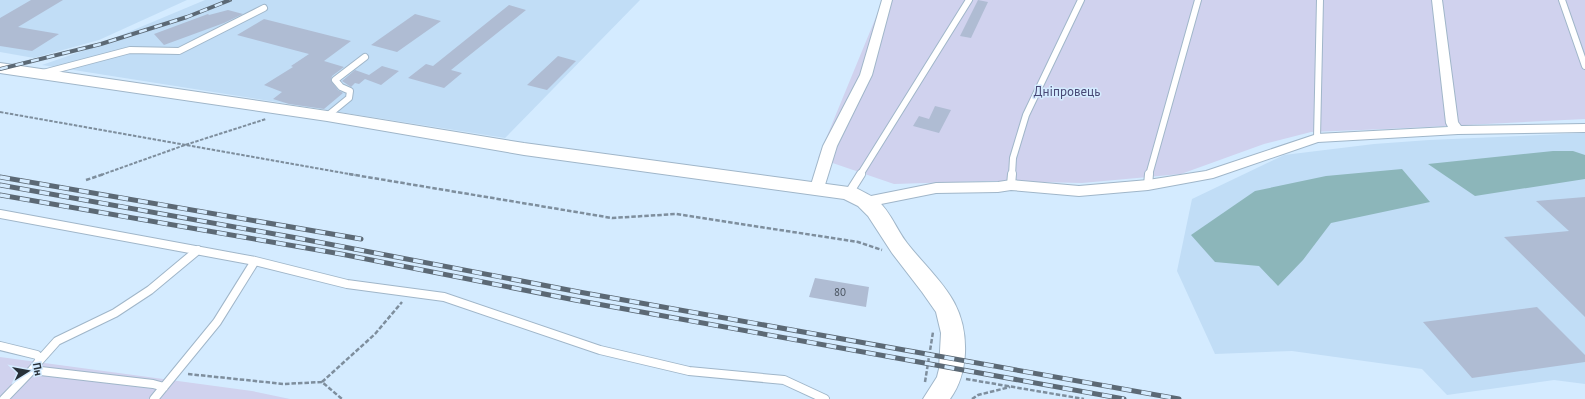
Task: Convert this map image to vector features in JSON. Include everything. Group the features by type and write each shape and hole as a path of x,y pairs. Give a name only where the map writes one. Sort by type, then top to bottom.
{"street":[{"path":"817,188 830,146 866,75 887,0"},
{"path":"1437,0 1452,123 1458,130"},
{"path":"0,68 327,116 524,149 817,188 858,198 936,188 998,187 1011,185 1079,192 1148,185 1208,175 1316,138 1458,130 1585,128"},
{"path":"858,198 875,211 891,238 936,294 948,312 952,328 953,359 950,377 943,390 930,392"}],"lane":[{"path":"858,198 969,0"},
{"path":"1011,185 1013,158 1026,115 1081,0"},
{"path":"1148,185 1150,169 1198,0"},
{"path":"1316,138 1320,0"},
{"path":"1562,0 1585,66"},
{"path":"39,74 130,50 180,51 264,8"},
{"path":"327,116 349,98 350,91 341,87 335,80 365,57"},
{"path":"0,214 255,261 347,284 444,297 600,350 681,369 784,380 825,399"},
{"path":"4,399 57,342 115,312 150,290 198,250"},
{"path":"154,399 217,322 255,261"},
{"path":"0,346 37,355 40,360"},
{"path":"32,370 153,384 164,387"}],"path":[{"path":"86,180 127,167 185,145 292,111"},
{"path":"0,112 381,180 612,218 676,214 858,242 907,259"},
{"path":"175,373 284,384 322,382 357,353 391,318 409,292"},
{"path":"930,392 933,331"},
{"path":"950,377 1084,399"},
{"path":"322,382 342,399"},
{"path":"972,399 978,395 1012,386"}],"shaded area":[{"path":"0,0 187,0 99,40 34,58 0,52"},
{"path":"205,0 640,0 505,138 42,65 88,49"},
{"path":"1585,133 1585,384 1554,380 1447,395 1422,369 1292,351 1215,354 1177,271 1192,199 1284,155 1374,144"},
{"path":"1553,151 1573,151 1585,155 1585,179 1475,196 1428,164"},
{"path":"1402,169 1430,202 1331,223 1303,260 1278,286 1259,266 1215,262 1191,235 1255,191 1326,176"}],"green space":[{"name":"Дніпровець","path":"883,0 1585,0 1585,119 1311,132 1264,144 1181,174 1082,183 988,181 894,184 818,158"},
{"path":"0,357 252,391 290,399 0,399"}],"building":[{"path":"31,0 63,0 18,27 59,34 32,51 0,46 0,18"},
{"path":"978,0 988,2 971,38 960,36"},
{"path":"509,5 526,10 451,70 462,73 444,88 408,78 426,64 433,66"},
{"path":"228,10 243,14 224,23 164,45 154,34 208,14"},
{"path":"415,14 441,21 397,52 371,45"},
{"path":"264,19 351,41 324,61 344,67 332,76 331,80 338,90 343,93 324,109 289,104 273,99 282,92 264,85 293,67 291,66 309,54 237,35"},
{"path":"558,56 576,61 547,90 527,85"},
{"path":"382,66 399,71 381,85 365,79 359,84 355,83 351,87 342,81 355,70 369,75"},
{"path":"935,106 951,110 939,133 913,126 919,116 929,119"},
{"path":"1585,197 1585,317 1504,237 1569,231 1536,201"},
{"path":"815,278 869,287 866,307 809,297"},
{"path":"1537,307 1585,355 1585,362 1472,378 1423,322"}],"railway":[{"path":"0,69 101,44 187,17 230,0"},
{"path":"0,177 361,239"},
{"path":"0,185 297,238 579,292 1179,399"},
{"path":"0,195 341,254 575,300 1124,399"}]}
